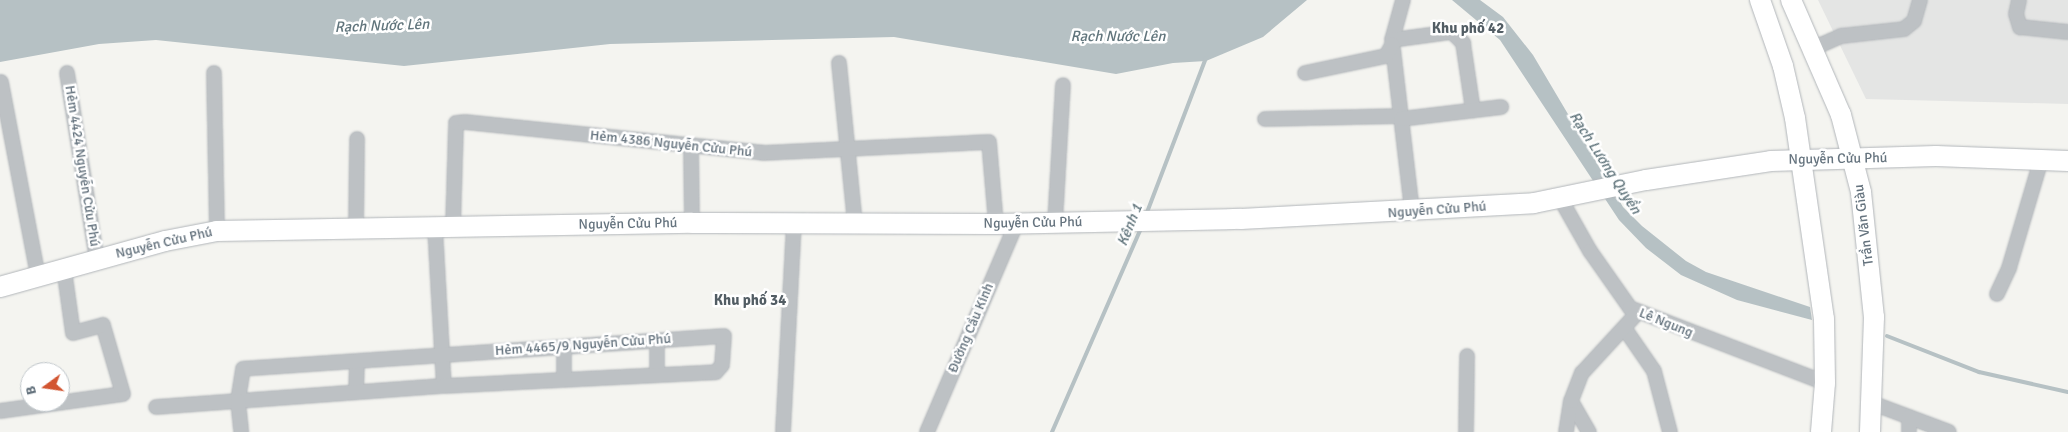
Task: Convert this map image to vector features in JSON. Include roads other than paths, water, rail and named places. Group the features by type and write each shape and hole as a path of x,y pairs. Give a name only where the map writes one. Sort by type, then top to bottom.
{"main road":[{"path":"1760,0 1783,66 1795,118 1824,319 1824,384 1821,432"},
{"name":"Trần Văn Giàu","path":"1793,2 1814,48 1855,158 1874,317 1870,432"},
{"name":"Nguyễn Cửu Phú","path":"0,288 174,238 217,231 794,222 996,224 1175,222 1412,211 1534,203 1618,185 1745,163 1936,156 2068,161"}],"street":[{"path":"1305,73 1386,56 1392,43 1403,0"},
{"path":"1814,48 1841,36 1897,31 1911,26 1920,0"},
{"path":"2019,0 2018,20 2020,26 2068,32"},
{"path":"1392,43 1452,32 1463,43 1473,110"},
{"path":"1392,43 1412,211"},
{"path":"839,63 855,223"},
{"name":"Hẻm 4424 Nguyễn Cửu Phú","path":"67,73 97,260"},
{"path":"214,73 217,231"},
{"path":"1,82 38,276"},
{"path":"1055,223 1062,85"},
{"path":"1265,119 1401,118 1501,107"},
{"name":"Hẻm 4386 Nguyễn Cửu Phú","path":"444,227 456,123 691,148 763,153 989,142 996,224"},
{"path":"356,228 357,139"},
{"path":"691,148 692,223"},
{"path":"1997,294 2009,268 2042,160"},
{"name":"Lê Ngung","path":"1560,198 1618,295 1638,312 1824,384"},
{"path":"784,432 794,222"},
{"name":"Đường Cầu Kinh","path":"927,432 1016,224"},
{"path":"444,227 442,354 444,386"},
{"path":"0,411 123,394 103,325 73,333 64,269"},
{"path":"1566,432 1571,401 1589,363 1625,329 1638,312"},
{"path":"1625,329 1654,371 1670,432"},
{"name":"Hẻm 4465/9 Nguyễn Cửu Phú","path":"238,401 243,369 724,336 722,365 716,372 658,375"},
{"path":"156,407 444,386 658,375 657,341"},
{"path":"564,347 564,380"},
{"path":"1466,432 1467,356"},
{"path":"356,392 357,361"},
{"path":"238,401 241,432"},
{"path":"1571,401 1589,432"},
{"path":"1872,403 1949,432"},
{"path":"1909,417 1909,432"}],"water":[{"name":"Rạch Nước Lên","path":"0,0 1307,0 1263,37 1206,61 1173,63 1116,74 894,37 610,44 404,66 156,40 99,44 0,62"},
{"path":"1452,0 1480,0 1503,17 1533,55 1623,207 1642,226 1686,261 1706,272 1810,307 1812,320 1737,300 1681,275 1646,248 1619,220 1500,40"}],"waterway":[{"name":"Kênh 1","path":"1146,215 1206,58"},
{"name":"Kênh 1","path":"1052,432 1141,228"},
{"name":"Rạch Lương Quyền","path":"1887,336 1979,372 2068,392"}],"district":[{"name":"Khu phố 42","path":"1468,29"},
{"name":"Khu phố 34","path":"750,301"}]}
